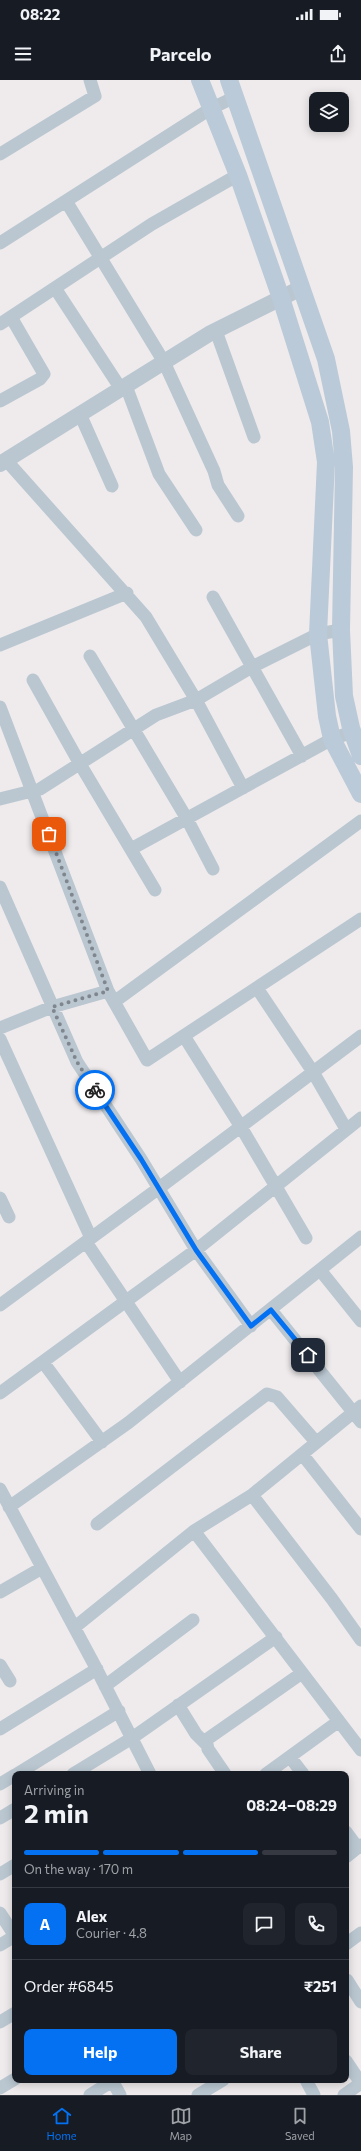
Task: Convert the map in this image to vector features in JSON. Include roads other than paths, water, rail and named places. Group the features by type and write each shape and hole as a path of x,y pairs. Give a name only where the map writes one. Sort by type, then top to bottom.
{"main road":[{"path":"200,80 210,109 238,175 281,298 320,422 326,462 318,634 327,716 332,739 361,794"},
{"path":"229,80 326,359 342,431 344,467 341,630 344,696 352,732 361,756"}],"street":[{"path":"0,154 95,96 90,80"},
{"path":"0,243 210,109 235,97"},
{"path":"0,324 152,224 238,175"},
{"path":"66,201 164,362 214,471 218,485 238,516"},
{"path":"55,288 123,388 159,474 196,530"},
{"path":"244,788 196,700 146,617 127,593 3,462 216,331 301,288"},
{"path":"0,401 40,379 44,374 11,317"},
{"path":"216,331 254,437"},
{"path":"80,414 112,486"},
{"path":"0,645 127,593"},
{"path":"213,597 302,756"},
{"path":"0,799 40,789 156,715 196,700 252,667 318,634 341,630"},
{"path":"90,656 187,819 213,868"},
{"path":"33,680 80,764 155,890"},
{"path":"0,707 111,996 147,1060 361,919"},
{"path":"131,849 332,739 352,732"},
{"path":"0,1028 52,1007 111,996 361,821"},
{"path":"0,887 77,1062 159,1188 196,1250 251,1326"},
{"path":"257,988 314,1072 346,1129"},
{"path":"184,1036 241,1127 306,1238"},
{"path":"0,1305 241,1127 361,1036"},
{"path":"0,1039 88,1240 124,1302 180,1382"},
{"path":"0,1393 196,1250 361,1118"},
{"path":"0,1198 9,1217"},
{"path":"9,1507 102,1442 251,1326 361,1237"},
{"path":"320,1270 361,1321"},
{"path":"75,1627 194,1531 252,1495 316,1442 358,1414 271,1310"},
{"path":"43,1362 102,1442"},
{"path":"96,1524 267,1394 277,1397 316,1442"},
{"path":"302,1454 361,1529"},
{"path":"0,1490 75,1627 148,1771"},
{"path":"252,1495 332,1599 361,1640"},
{"path":"194,1531 361,1750"},
{"path":"0,1592 42,1568"},
{"path":"106,1686 193,1620"},
{"path":"78,1771 132,1738 276,1638"},
{"path":"0,1664 10,1681"},
{"path":"0,1729 97,1669"},
{"path":"207,1745 206,1740 210,1736 302,1673"},
{"path":"178,1705 196,1734 207,1745 223,1771"},
{"path":"23,1771 119,1712"},
{"path":"270,1771 339,1721"},
{"path":"290,1757 301,1771"},
{"path":"0,1784 12,1777"},
{"path":"0,1818 12,1811"},
{"path":"349,1835 359,1846 349,1854"},
{"path":"0,1874 12,1867"},
{"path":"0,1913 12,1931"},
{"path":"349,1942 361,1933"},
{"path":"0,1945 12,1938"},
{"path":"349,1983 361,2002"},
{"path":"0,2022 12,2015"},
{"path":"344,2095 361,2083 349,2065"},
{"path":"0,2088 12,2081"},
{"path":"90,2095 108,2083"},
{"path":"114,2083 120,2095"},
{"path":"198,2095 218,2083"}]}
